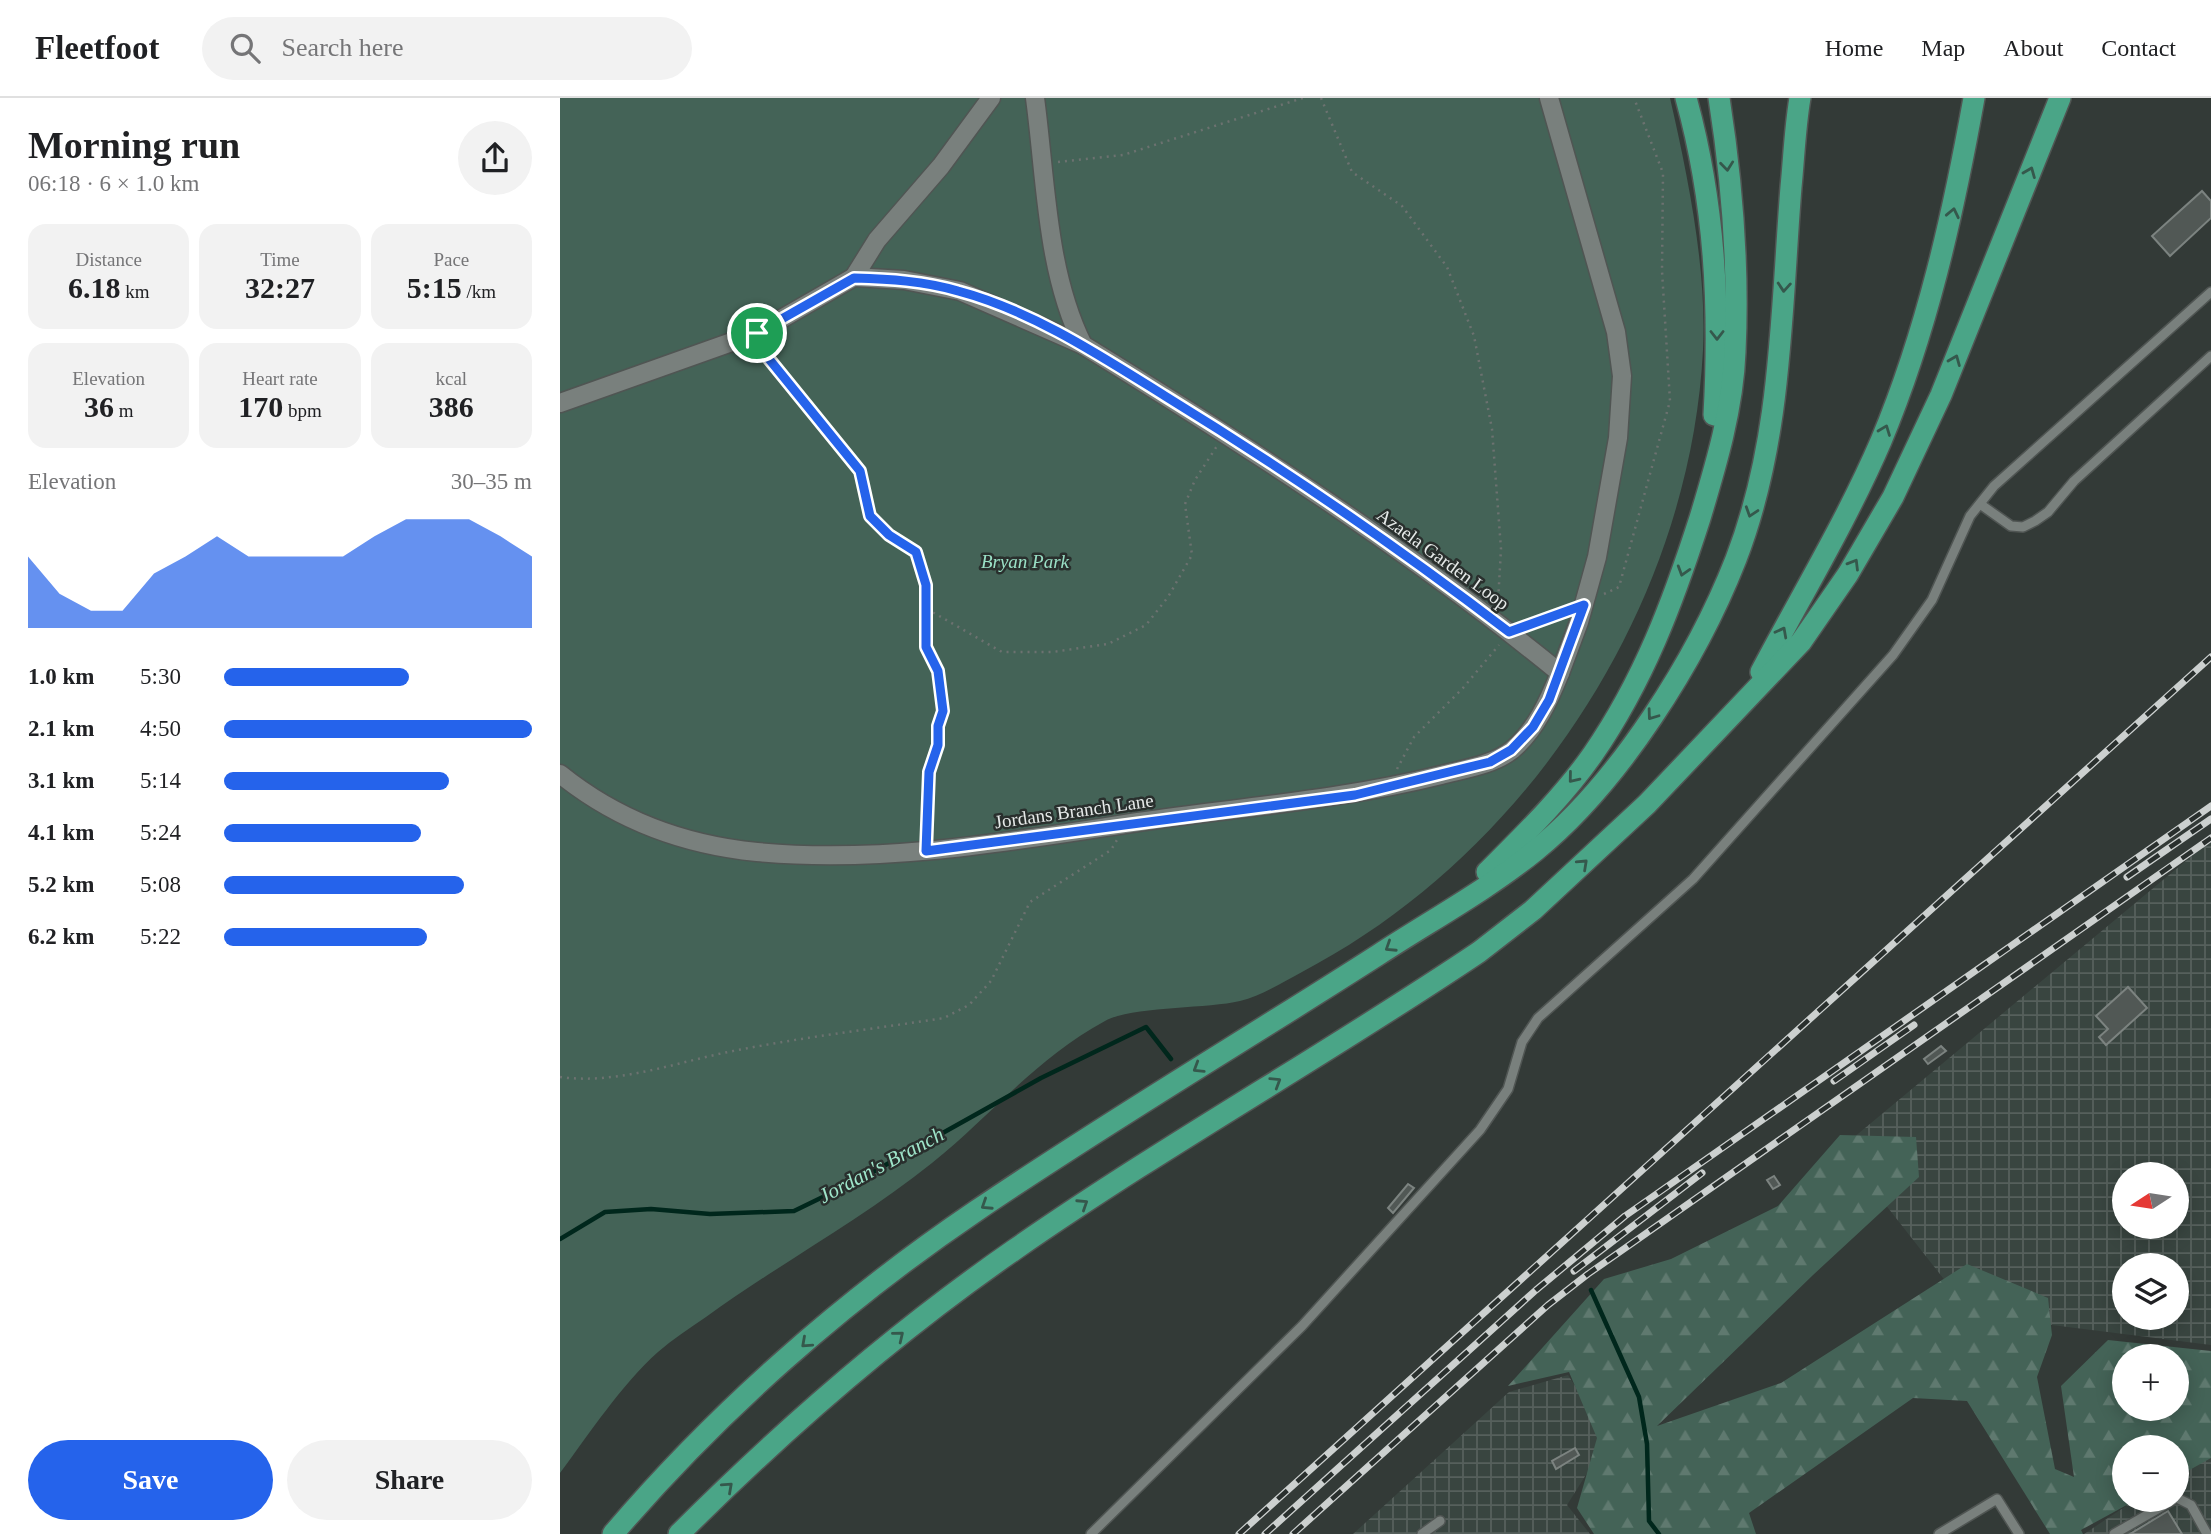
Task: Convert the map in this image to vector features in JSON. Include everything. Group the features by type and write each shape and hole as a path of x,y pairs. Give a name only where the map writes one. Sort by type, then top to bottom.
{"highway":[{"path":"1686,98 1706,195 1717,276 1717,367 1711,482"},
{"path":"1448,910 1541,818 1593,754 1630,695 1672,607 1711,482 1726,417 1735,354 1734,243 1718,98"},
{"path":"613,1534 715,1427 817,1333 879,1283 972,1214 1070,1149 1448,910 1536,850 1599,786 1661,703 1706,626 1737,556 1761,481 1774,410 1800,98"},
{"path":"1750,693 1880,442 1916,348 1953,215 1974,98"},
{"path":"679,1534 870,1359 983,1272 1089,1200 1430,985 1534,910 1647,804 1801,642 1848,574 1893,498 1941,395 2060,98"},
{"path":"2050,124 2066,98"}],"street":[{"path":"560,402 757,333 854,278 877,240 941,166 991,98"},
{"path":"1035,98 1057,269 1071,321 1083,345"},
{"path":"1549,98 1616,332 1622,376 1618,438 1597,557 1584,605 1560,673"},
{"name":"Azaela Garden Loop","path":"854,278 904,280 960,291 1083,345 1226,433 1402,553 1503,627 1560,673"},
{"name":"Jordans Branch Lane","path":"560,774 615,811 664,834 690,840 755,852 792,854 926,851 1355,795 1490,762 1511,750 1533,727 1560,673"}],"lane":[{"path":"1091,1534 1302,1326 1471,1140 1502,1100 1522,1042 1538,1018 1693,878 1893,654 1932,600 1970,516 1994,486 2211,292"},
{"path":"1980,504 2011,526 2023,527 2035,522 2048,512 2074,481 2211,356"},
{"path":"1939,1534 1997,1499 2019,1534"},
{"path":"2189,1505 2207,1534"},
{"path":"2114,1534 2152,1512"},
{"path":"1422,1534 1440,1521"}],"path":[{"path":"1044,163 1123,155 1303,98"},
{"path":"1321,98 1352,172 1402,206 1447,267 1474,336 1492,429 1501,550 1503,627 1463,688 1414,737 1387,787"},
{"path":"1503,627 1584,605 1619,587 1670,401 1662,271 1663,173 1634,98"},
{"path":"757,333 769,359 860,471 870,516 889,535 916,552 926,585 926,647 938,671 943,711 938,726 938,745 929,772 926,851"},
{"path":"927,609 1002,652 1052,652 1108,644 1146,625 1168,597 1192,555 1185,504 1195,480 1226,433"},
{"path":"560,1077 580,1080 616,1076 735,1050 944,1018 969,1005 991,981 1030,902 1111,850 1125,825"}],"shaded area":[{"path":"2211,840 2211,1345 1972,1315 1841,1148"},
{"path":"1568,1375 1609,1438 1567,1505 1590,1534 1353,1534 1509,1392"},
{"path":"2211,1449 2211,1534 2084,1534 2117,1512 2189,1512 2189,1464"}],"green space":[{"name":"Bryan Park","path":"560,98 1670,98 1695,223 1702,288 1703,350 1691,445 1667,538 1630,628 1582,712 1525,791 1458,861 1384,922 1264,992 1226,1004 1151,1010 1117,1016 1080,1036 1035,1070 954,1145 905,1184 658,1352 619,1394 560,1473"},
{"path":"1840,1135 1916,1137 1919,1177 1657,1426 1781,1383 1967,1264 2048,1298 2052,1335 2037,1377 2055,1469 2074,1477 2061,1386 2108,1340 2145,1344 2112,1344 2112,1421 2189,1421 2189,1349 2211,1351 2211,1458 2189,1470 2189,1435 2112,1435 2114,1512 2081,1530 2083,1534 2050,1534 1967,1401 1913,1398 1749,1513 1756,1534 1594,1534 1577,1508 1597,1438 1569,1372 1508,1386 1604,1279 1671,1259 1778,1206"}],"building":[{"path":"2202,191 2211,201 2211,218 2170,256 2152,236"},
{"path":"2128,987 2147,1008 2106,1045 2099,1037 2108,1029 2096,1016"},
{"path":"1941,1046 1946,1051 1928,1064 1924,1059"},
{"path":"1774,1176 1780,1185 1773,1189 1767,1180"},
{"path":"1408,1184 1414,1188 1393,1213 1388,1208"},
{"path":"1575,1448 1579,1455 1556,1469 1552,1461"},
{"path":"2169,1512 2182,1534 2130,1534"}],"waterway":[{"name":"Jordan's Branch","path":"560,1239 605,1212 651,1209 710,1214 794,1211 864,1177 1041,1078 1146,1027 1171,1059"},
{"name":"Jordan's Branch","path":"1591,1290 1639,1397 1647,1444 1649,1521 1659,1534"}],"railway":[{"path":"1239,1534 2211,657"},
{"path":"1265,1534 1536,1290 1625,1216 2211,806"},
{"path":"2127,877 2211,819"},
{"path":"1293,1534 1548,1305 1588,1274 2211,838"},
{"path":"1834,1081 1914,1025"},
{"path":"1574,1271 1702,1173"}],"route":[{"path":"854,278 904,280 960,291 1083,345 1226,433 1402,553 1509,632 1584,605 1549,700 1533,727 1511,750 1490,762 1433,777 1355,795 926,851 929,772 938,745 938,726 943,711 942,686 926,647 926,585 916,552 877,526 864,501 860,471 769,359 757,333 854,278"}]}
